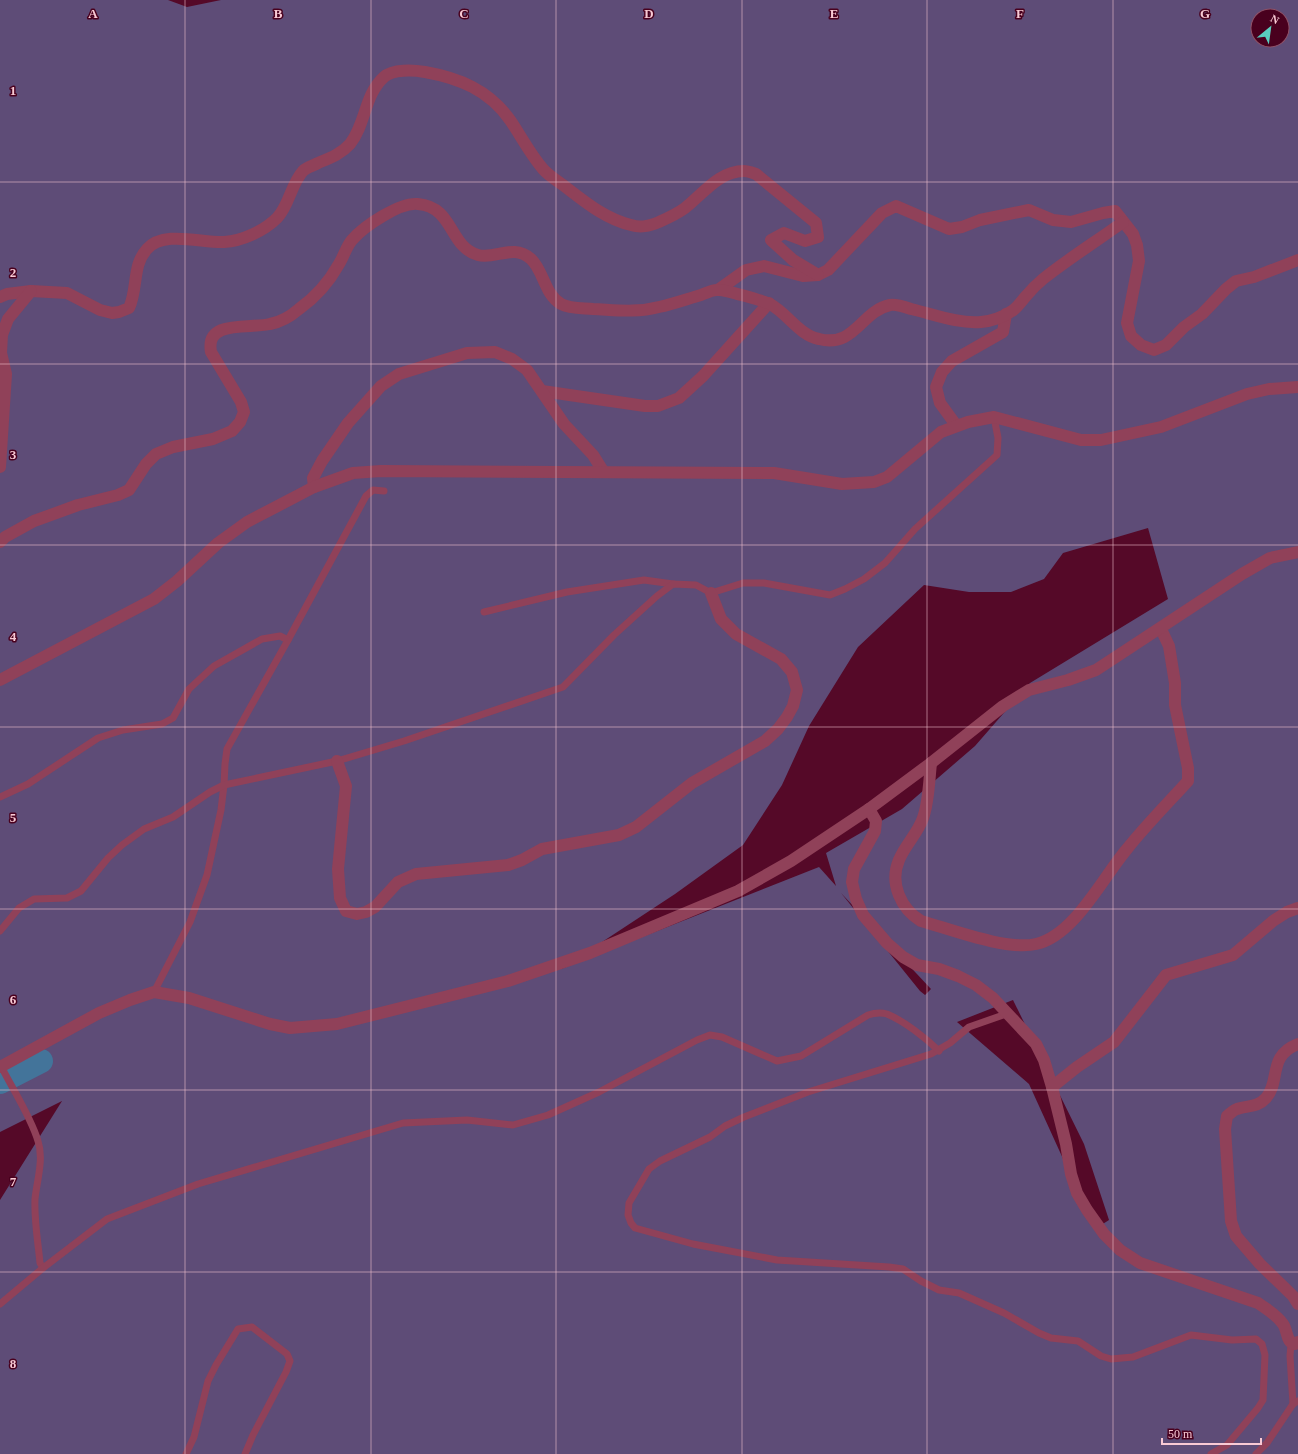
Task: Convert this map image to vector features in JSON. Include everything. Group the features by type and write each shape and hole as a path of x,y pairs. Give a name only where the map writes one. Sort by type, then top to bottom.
{"street":[{"path":"0,296 31,291 67,293 100,310 112,313 129,308 134,292 138,264 146,249 155,242 172,238 224,242 238,240 270,225 279,217 297,178 305,169 339,154 351,143 358,130 368,102 375,88 386,75 398,72 420,71 457,80 474,87 490,99 508,117 544,170 595,209 629,225 641,227 653,225 671,218 685,208 707,187 728,174 745,171 756,174 816,223 818,237 805,241 784,233 772,240 793,260 818,275"},
{"path":"0,542 5,537 34,521 78,505 118,495 129,490 146,464 156,454 173,447 213,439 232,431 240,422 244,412 241,402 210,352 209,343 212,336 226,328 268,325 286,318 298,311 311,300 330,278 340,263 347,246 355,236 393,209 411,204 421,204 437,209 468,252 481,257 506,252 516,252 530,258 536,266 550,294 561,304 573,307 627,312 656,308 718,290 746,270 764,266 803,276 818,275 828,270 882,213 896,206 911,211 930,222 949,229 962,227 980,220 1029,210 1053,220 1071,222 1115,211 1133,234 1137,245 1139,261 1127,322 1131,336 1141,345 1154,350 1166,345 1184,327 1202,314 1226,289 1236,281 1254,277 1298,260"},
{"path":"718,290 769,303 802,330 815,338 828,341 846,337 876,310 892,304 961,321 981,322 997,318 1014,310 1026,295 1042,280 1123,222"},
{"path":"0,467 6,374 1,353 2,335 8,319 31,291"},
{"path":"542,391 645,406 658,406 679,398 703,376 769,303"},
{"path":"956,425 940,403 937,392 936,387 942,372 957,357 1003,332 1006,314"},
{"path":"314,487 313,478 322,461 348,423 381,386 399,374 467,353 495,352 512,359 527,370 564,424 593,455 603,471"},
{"path":"0,680 154,599 218,543 247,522 314,487 353,473 381,471 603,471 774,473 842,484 874,482 887,477 941,432 956,425 994,417 1080,440 1101,440 1160,427 1248,394 1269,389 1298,387"},
{"path":"0,1067 100,1013 130,1000 154,992 189,998 270,1024 290,1028 337,1024 508,981 590,953 738,891 791,861 868,809 931,763 1003,706 1029,690 1068,680 1096,670 1161,629 1242,574 1270,558 1298,552"},
{"path":"337,761 346,786 338,869 340,898 346,911 357,914 366,912 375,907 398,882 416,874 508,865 522,860 542,849 619,835 636,827 692,783 765,741 778,729 787,717 792,706 797,690 792,672 781,659 736,634 721,619 711,593"},
{"path":"931,763 923,818 898,861 895,876 897,890 902,903 912,916 921,921 986,940 1010,944 1035,944 1051,939 1064,930 1090,900 1126,850 1188,781 1186,761 1175,704 1175,683 1169,646 1161,629"},
{"path":"868,809 876,821 875,831 854,869 852,882 856,899 863,915 887,943 903,957 917,965 939,969 958,976 976,985 994,998 1036,1044 1044,1060 1052,1087 1066,1144 1071,1174 1078,1193 1087,1210 1104,1234 1120,1250 1140,1263 1258,1303 1273,1313 1283,1324 1288,1340 1295,1343"},
{"path":"1052,1087 1077,1067 1114,1042 1166,975 1233,955 1273,921 1287,912 1298,908"},
{"path":"1298,1044 1283,1054 1277,1065 1272,1086 1266,1098 1255,1106 1235,1109 1227,1116 1225,1130 1231,1221 1236,1236 1260,1264 1293,1296 1298,1304"}],"lane":[{"path":"484,612 567,592 644,580 673,584 696,585 711,593 743,583 764,583 830,595 864,579 885,563 916,529 997,455 998,438 994,417"},
{"path":"154,992 190,922 207,875 221,810 227,749 366,496 373,490 384,491"},
{"path":"0,931 19,908 34,899 67,898 81,891 108,858 122,844 144,829 173,817 210,792 224,785 337,761 404,741 563,688 614,635 657,596 673,584"},
{"path":"0,797 28,784 98,738 123,730 162,724 173,718 189,689 214,666 262,639 280,636 288,640"},
{"path":"0,1304 43,1268 107,1219 198,1184 403,1123 467,1120 513,1125 541,1117 599,1092 697,1040 710,1035 722,1037 777,1061 801,1056 868,1015 875,1013 886,1014 903,1023 930,1042 939,1051"},
{"path":"1009,1013 969,1026 939,1051 808,1092 744,1117 725,1126 710,1137 660,1161 649,1169 629,1203 628,1215 630,1223 635,1228 693,1244 777,1260 903,1269 921,1281 939,1290 959,1292 1004,1313 1039,1333 1051,1338 1078,1341 1101,1356 1111,1359 1133,1357 1190,1335 1232,1340 1256,1339 1262,1344 1265,1355 1263,1400 1227,1445 1211,1454"},
{"path":"0,1067 27,1115 39,1141 40,1167 35,1198 35,1214 40,1263 43,1268"},
{"path":"186,1454 194,1437 208,1381 216,1365 238,1329 252,1327 287,1354 290,1361 245,1454"},
{"path":"1256,1454 1267,1443 1295,1403 1290,1356 1295,1343"}],"shaded area":[{"path":"0,0 168,0 187,7 221,0 1298,0 1298,1454 0,1454 0,1200 62,1101 0,1132","holes":["1148,528 1168,599 1030,683 975,746 902,809 826,853 836,886 819,867 561,969 675,894 743,845 782,785 809,726 858,647 924,585 969,592 1011,592 1044,579 1063,553","841,893 931,989 925,995 920,991","1013,1000 1084,1144 1109,1220 1095,1229 1029,1084 957,1022"]}],"waterway":[{"path":"0,1082 41,1061"}]}
